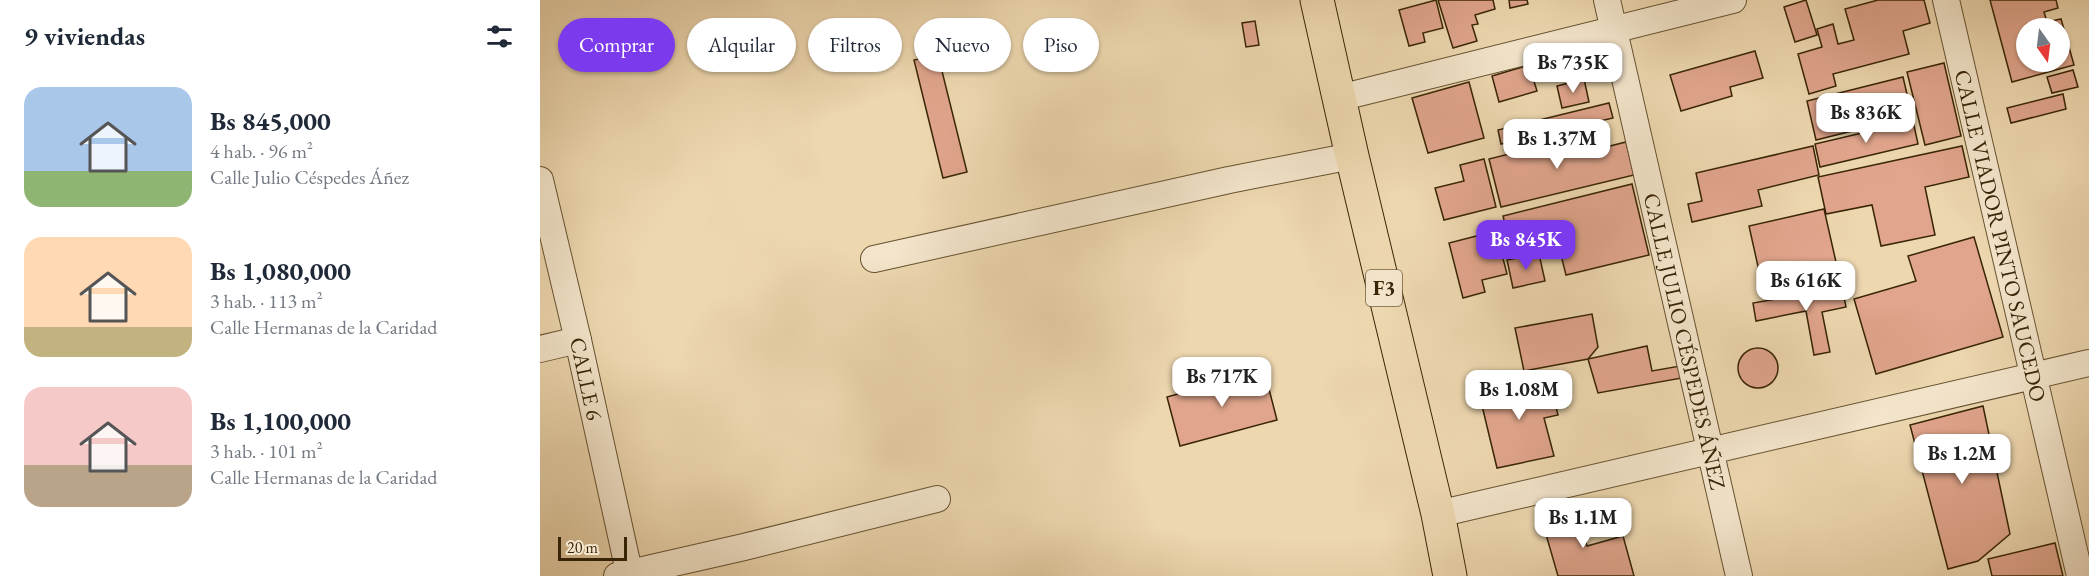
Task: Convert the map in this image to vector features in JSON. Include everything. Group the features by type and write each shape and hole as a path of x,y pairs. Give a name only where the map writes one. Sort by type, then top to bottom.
{"highway":[{"name":"F3","path":"1317,0 1438,514 1450,576"}],"street":[{"name":"CALLE JULIO CÉSPEDES ÁÑEZ","path":"1607,0 1739,576"},
{"path":"1339,98 1733,0"},
{"name":"CALLE VIADOR PINTO SAUCEDO","path":"1946,0 2080,576"},
{"path":"874,259 1218,182 1352,156"},
{"name":"CALLE 6","path":"540,180 578,340 626,575"},
{"path":"540,349 578,340"},
{"path":"1438,514 2089,363"},
{"path":"626,575 937,499"}],"building":[{"path":"1436,0 1443,28 1423,33 1425,42 1409,46 1399,10"},
{"path":"1438,0 1493,0 1495,9 1475,15 1478,24 1472,25 1477,41 1453,48"},
{"path":"1509,0 1527,0 1528,4 1510,8"},
{"path":"1806,0 1817,35 1795,42 1784,7"},
{"path":"1878,0 1924,0 1930,23 1903,31 1909,54 1833,74 1836,86 1809,94 1798,54 1822,47 1817,29 1833,24 1838,44 1854,40 1845,9"},
{"path":"1990,0 2056,0 2058,8 2044,12 2046,18 2016,18 2016,72 2048,72 2012,82"},
{"path":"1255,21 1259,45 1246,47 1242,23"},
{"path":"1755,51 1763,78 1730,87 1732,96 1681,111 1670,75"},
{"path":"2070,51 2074,65 2070,66"},
{"path":"1608,54 1611,68 1578,76 1574,63"},
{"path":"1944,63 1961,136 1925,145 1907,72"},
{"path":"1529,65 1537,91 1499,102 1492,76"},
{"path":"2073,70 2078,87 2052,93 2047,77"},
{"path":"917,72 942,72 967,172 943,178"},
{"path":"1903,77 1912,116 1816,140 1807,101"},
{"path":"1584,79 1589,102 1562,108 1557,86"},
{"path":"1469,82 1484,138 1428,153 1412,98"},
{"path":"2063,94 2066,109 2011,123 2007,108"},
{"path":"1609,103 1613,118 1501,144 1498,130"},
{"path":"1913,121 1918,144 1820,167 1815,144"},
{"path":"1582,136 1586,152 1626,142 1634,175 1501,207 1489,159"},
{"path":"1813,146 1819,175 1758,190 1762,206 1692,222 1688,204 1702,201 1696,173"},
{"path":"1962,146 1969,177 1925,187 1935,235 1881,246 1872,205 1826,214 1818,177"},
{"path":"1484,159 1496,207 1444,220 1435,188 1464,181 1460,165"},
{"path":"1632,184 1649,255 1566,275 1559,247 1513,258 1503,216"},
{"path":"1824,209 1836,262 1761,280 1749,226"},
{"path":"1496,231 1507,274 1482,280 1485,292 1463,298 1449,243"},
{"path":"1974,237 2003,337 1876,374 1854,299 1916,281 1908,256"},
{"path":"1539,254 1545,281 1513,288 1507,260"},
{"path":"1842,287 1846,307 1822,312 1830,352 1814,355 1806,311 1756,321 1753,303"},
{"path":"1592,314 1598,347 1588,359 1524,371 1515,328"},
{"path":"1647,346 1652,371 1680,366 1682,378 1598,393 1588,359"},
{"path":"1758,348 1766,349 1772,354 1777,360 1777,376 1772,382 1766,387 1758,388 1750,387 1744,382 1739,376 1738,368 1739,360 1744,354 1750,349"},
{"path":"1264,370 1277,420 1180,446 1167,397"},
{"path":"1534,377 1536,386 1550,383 1558,415 1544,418 1554,456 1497,468 1478,389"},
{"path":"1983,406 2010,534 1978,561 1948,569 1910,425"},
{"path":"1576,507 1587,546 1623,536 1634,576 1558,576 1541,517"},
{"path":"2055,543 2063,576 1992,576 1988,559"}]}
